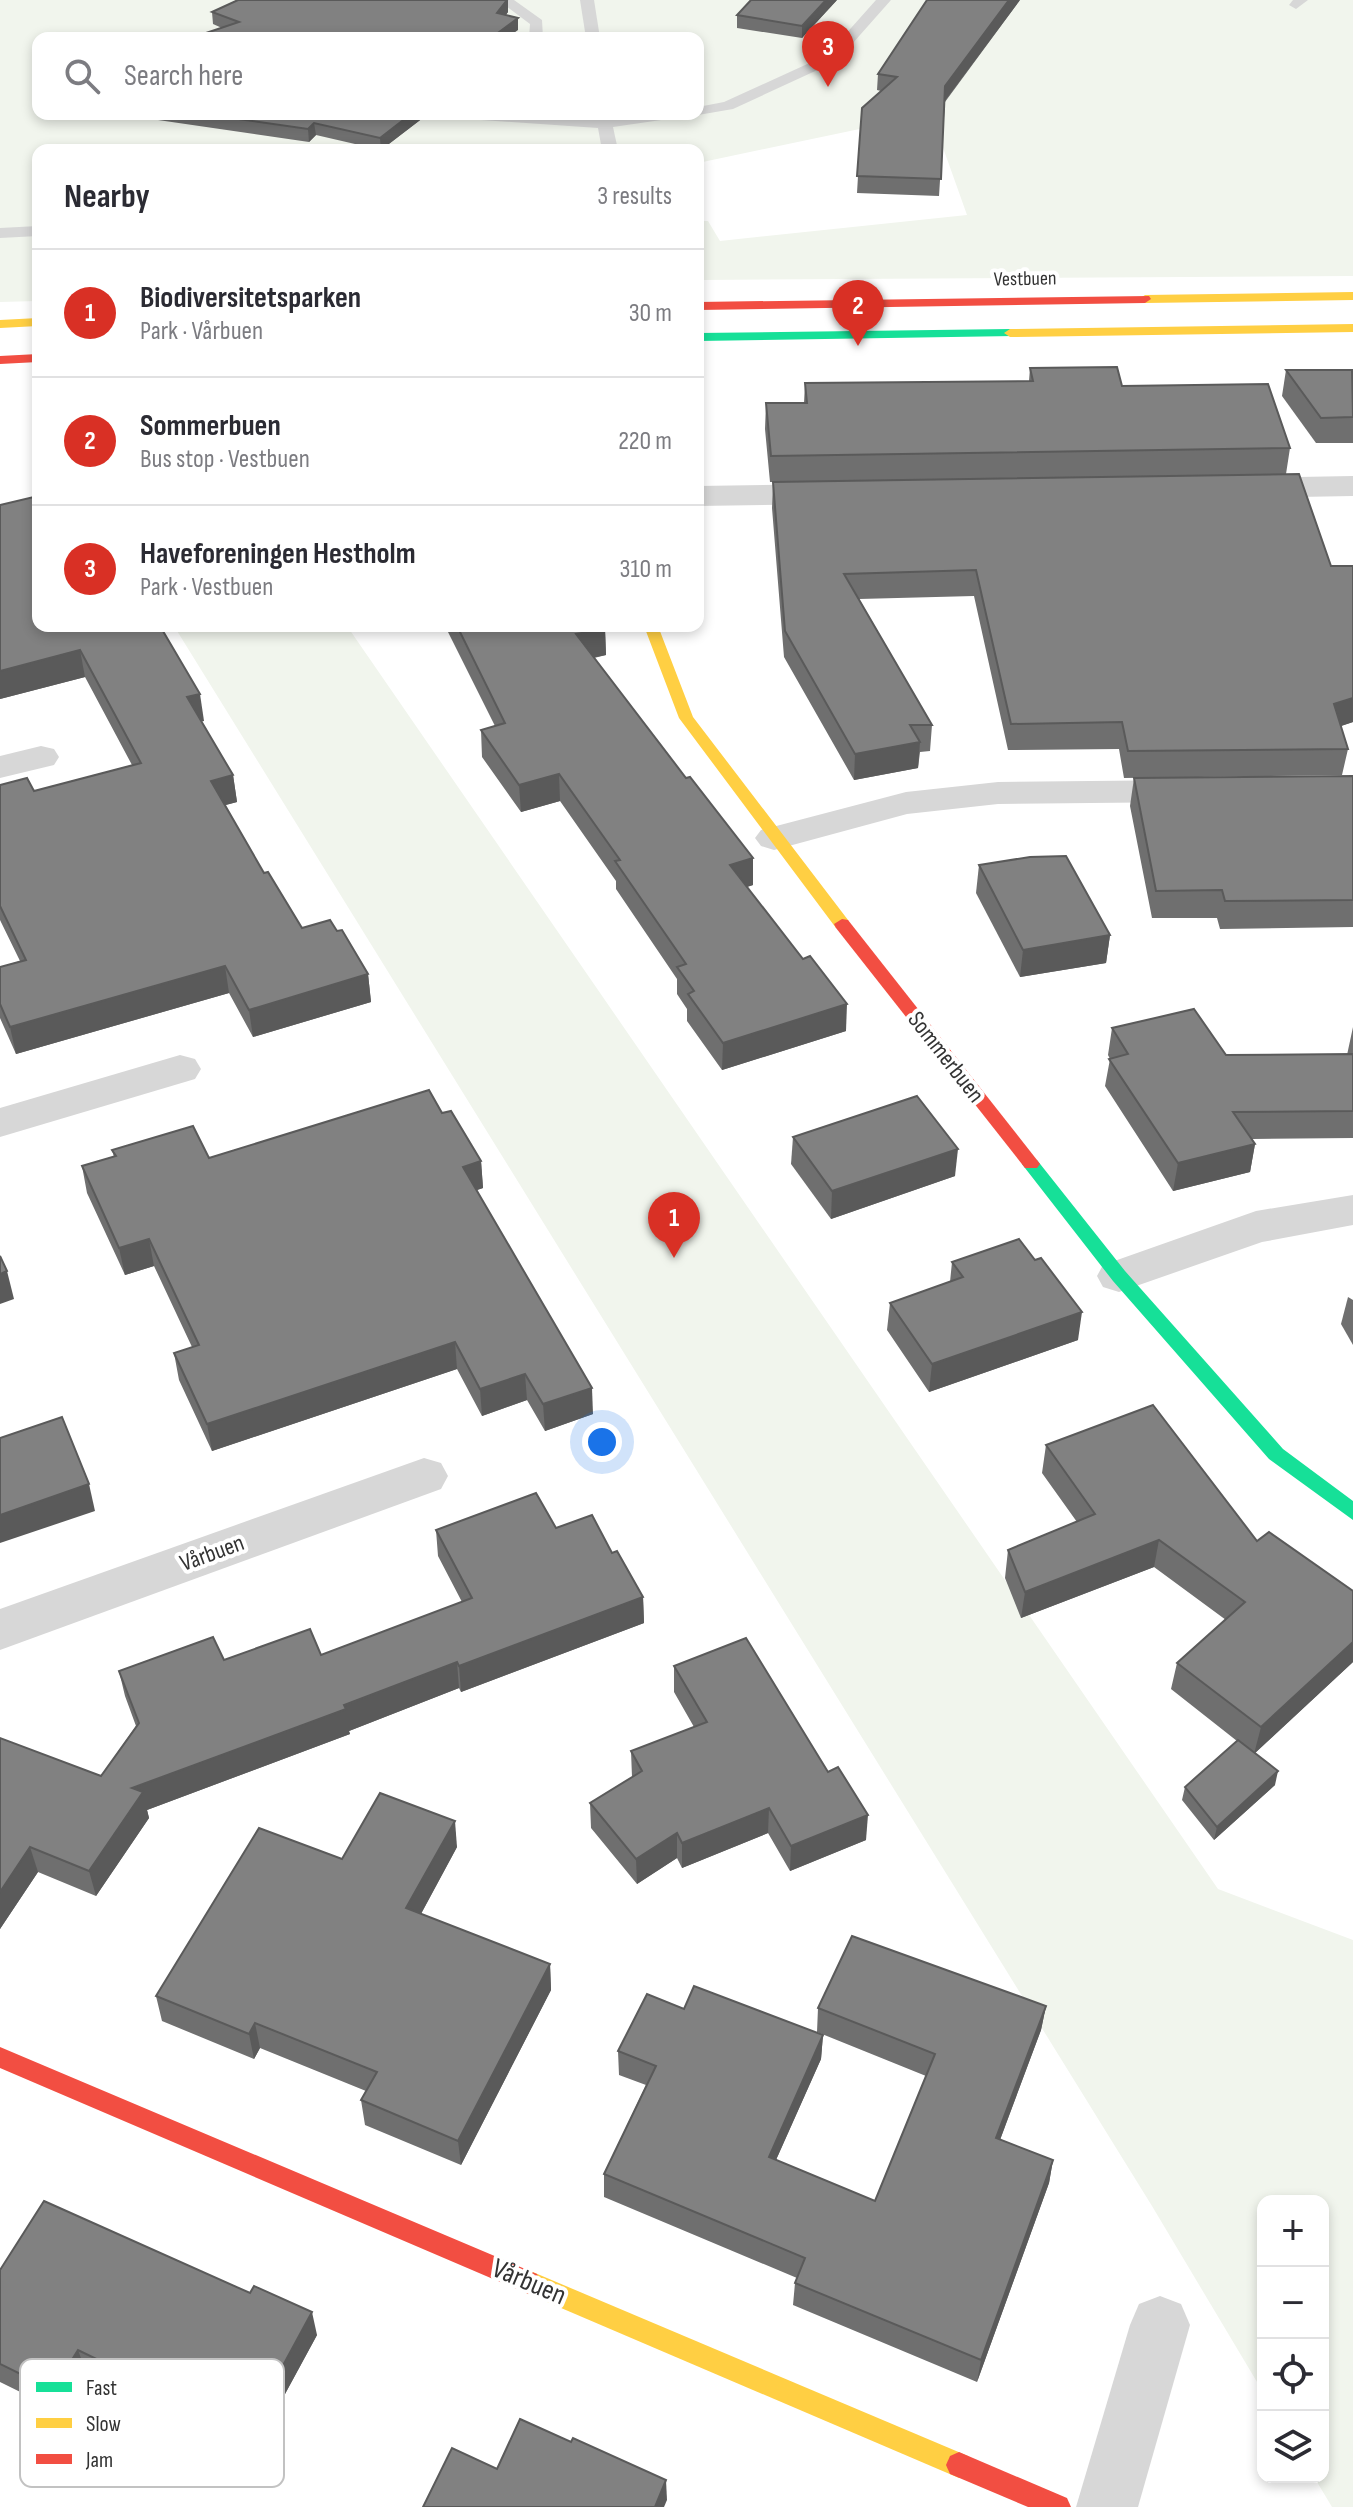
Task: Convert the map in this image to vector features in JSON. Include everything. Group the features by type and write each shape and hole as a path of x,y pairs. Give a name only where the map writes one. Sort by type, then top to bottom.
{"street":[{"name":"Vestbuen","path":"704,306 1353,296"},
{"path":"0,324 32,322"},
{"path":"704,337 1353,328"},
{"path":"0,360 32,358"},
{"path":"1209,488 1353,486"},
{"path":"704,496 858,493"},
{"name":"Sommerbuen","path":"653,632 686,718 774,838 1119,1276 1276,1454 1353,1512"},
{"path":"0,767 41,757"},
{"path":"774,838 906,803 998,793 1230,790"},
{"path":"0,1123 180,1069"},
{"path":"1119,1276 1256,1227 1353,1210"},
{"name":"Vårbuen","path":"0,1630 424,1476"},
{"name":"Vårbuen","path":"0,2057 1058,2507"},
{"path":"1107,2507 1160,2325"}],"lane":[{"path":"505,0 537,23 536,32"},
{"path":"587,0 592,32"},
{"path":"704,110 728,106 832,58 884,0"},
{"path":"603,120 609,144"},
{"path":"0,233 32,231"}],"shaded area":[{"path":"0,0 1353,0 1353,276 704,280 704,221 708,221 720,241 967,215 931,114 704,162 704,144 32,144 32,301 0,302"},
{"path":"178,632 351,632 1218,1889 1353,1940 1353,2507 1332,2507 1318,2483 1329,2483 1329,2195 1257,2195 1257,2382 1152,2206"}],"building":[{"path":"238,0 507,0 497,13 518,18 499,32 209,32 239,22 212,12"},
{"path":"751,0 826,0 802,26 737,15"},
{"path":"927,0 1009,0 945,86 941,179 857,176 862,108 897,77 878,74"},
{"path":"245,120 403,120 380,138 314,123 308,129"},
{"path":"1117,367 1122,386 1268,384 1290,448 771,456 766,403 807,403 805,383 1033,381 1030,368"},
{"path":"1286,370 1352,370 1353,417 1321,418"},
{"path":"1299,474 1331,566 1353,566 1353,698 1334,704 1348,749 1128,751 1122,722 1011,724 976,570 844,574 932,725 910,725 920,742 855,754 785,631 773,482"},
{"path":"32,497 32,632 164,632 200,694 187,697 233,775 211,781 264,873 268,872 302,928 330,920 337,931 342,930 368,974 249,1010 225,966 10,1027 0,1004 0,967 26,960 0,906 0,785 27,778 34,791 141,763 80,650 0,671 0,505"},
{"path":"460,632 588,632 576,634 686,778 690,777 753,858 730,865 803,959 810,956 847,1004 723,1043 688,994 694,991 677,967 686,964 615,861 620,860 559,774 519,785 481,730 505,723"},
{"path":"1353,776 1353,900 1225,901 1222,890 1156,891 1134,778"},
{"path":"1066,856 1110,935 1023,950 979,865 1030,857"},
{"path":"1194,1009 1226,1055 1353,1054 1353,1111 1233,1112 1255,1144 1178,1163 1109,1059 1128,1054 1112,1028"},
{"path":"429,1090 442,1113 451,1111 481,1161 463,1167 592,1388 543,1404 525,1374 480,1389 455,1342 207,1424 174,1353 199,1345 149,1239 119,1248 82,1166 116,1156 112,1150 193,1126 209,1158"},
{"path":"917,1096 958,1149 832,1191 793,1137"},
{"path":"1019,1239 1035,1260 1041,1258 1082,1312 932,1364 890,1303 963,1277 952,1262"},
{"path":"0,1256 7,1271 0,1274"},
{"path":"1153,1405 1257,1541 1269,1532 1353,1591 1353,1642 1261,1727 1177,1663 1245,1602 1159,1540 1025,1592 1008,1550 1095,1514 1046,1445"},
{"path":"62,1417 89,1484 0,1515 0,1438"},
{"path":"536,1493 556,1528 592,1515 612,1553 617,1551 643,1597 459,1666 457,1662 344,1705 346,1709 132,1788 143,1792 89,1871 30,1847 0,1892 0,1738 101,1776 139,1723 119,1671 213,1637 224,1660 310,1629 321,1655 472,1598 436,1530"},
{"path":"746,1638 828,1772 838,1767 868,1815 791,1846 769,1808 682,1843 677,1833 636,1859 590,1803 642,1771 631,1751 707,1722 674,1666"},
{"path":"1238,1740 1278,1771 1217,1827 1185,1787"},
{"path":"380,1793 455,1821 406,1908 550,1964 458,2141 361,2100 377,2072 255,2023 249,2034 156,1996 259,1828 342,1859"},
{"path":"852,1936 1046,2006 996,2138 1053,2160 981,2360 795,2283 805,2258 604,2174 656,2066 618,2051 647,1994 684,2009 694,1986 823,2035 769,2157 875,2201 935,2054 818,2008"},
{"path":"44,2201 250,2293 254,2286 312,2312 284,2364 284,2359 97,2359 78,2350 72,2359 20,2359 20,2374 0,2364 0,2270"},
{"path":"520,2419 571,2442 573,2438 666,2480 655,2507 423,2507 452,2448 497,2469"}],"traffic: fast":[{"path":"704,337 1010,333"},
{"path":"1031,1164 1119,1276 1276,1454 1353,1512"}],"traffic: slow":[{"path":"1145,299 1353,296"},
{"path":"0,324 32,322"},
{"path":"1010,333 1353,328"},
{"path":"653,632 686,718 842,924"},
{"path":"528,2282 959,2465"}],"traffic: jam":[{"path":"704,306 1145,299"},
{"path":"0,360 32,358"},
{"path":"842,924 1031,1164"},
{"path":"0,2057 528,2282"},
{"path":"959,2465 1058,2507"}],"place":[{"name":"Haveforeningen Hestholm","path":"828,87"},
{"name":"Sommerbuen","path":"858,346"},
{"name":"Biodiversitetsparken","path":"674,1258"}]}
